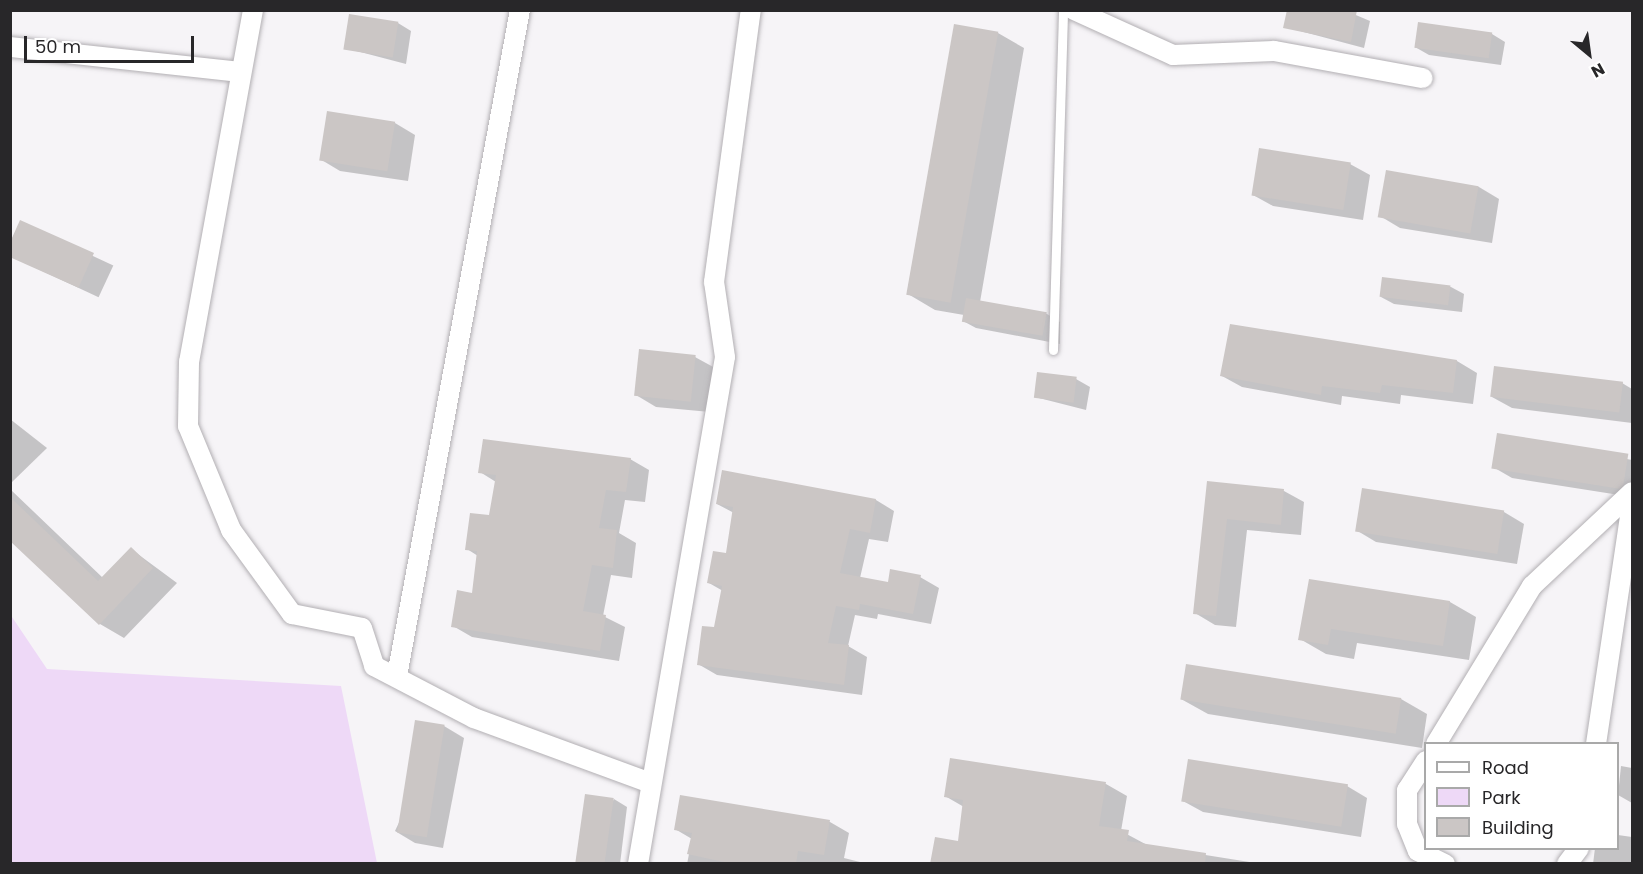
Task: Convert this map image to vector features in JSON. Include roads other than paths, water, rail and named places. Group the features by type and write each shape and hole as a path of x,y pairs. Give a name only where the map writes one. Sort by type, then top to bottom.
{"street":[{"path":"253,10 240,72 237,124 189,362 188,426 231,530 292,614 362,628 374,666 398,676 474,718 648,782"},
{"path":"398,676 520,10"},
{"path":"638,864 648,782 725,357 714,282 751,10"},
{"path":"1074,10 1173,55 1274,51 1423,78"},
{"path":"10,47 240,72"},
{"path":"1437,742 1532,586 1632,492"},
{"path":"1596,742 1632,502"},
{"path":"1424,762 1407,790 1407,824 1418,851 1445,864"},
{"path":"1567,864 1579,850"}],"lane":[{"path":"1053,350 1063,10"}]}
